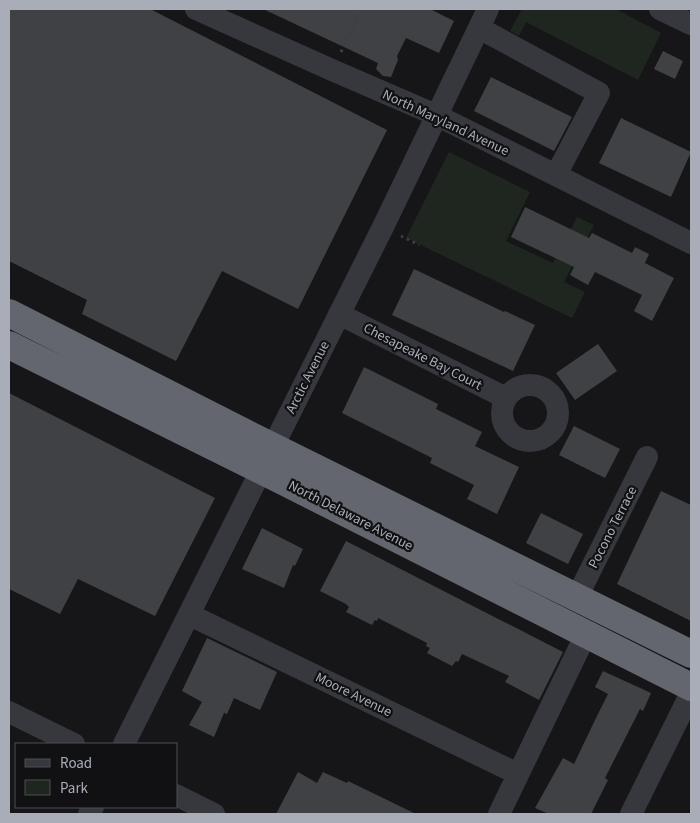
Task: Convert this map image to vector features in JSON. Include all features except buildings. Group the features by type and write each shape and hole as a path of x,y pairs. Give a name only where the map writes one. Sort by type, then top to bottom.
{"highway":[{"name":"North Delaware Avenue","path":"9,313 691,654"},
{"name":"North Delaware Avenue","path":"9,345 691,687"}],"street":[{"name":"North Maryland Avenue","path":"196,9 436,115 691,243"},
{"path":"660,9 691,24"},
{"path":"483,18 599,93 556,175"},
{"name":"Arctic Avenue","path":"125,743 339,314 483,18"},
{"name":"Chesapeake Bay Court","path":"339,314 506,398"},
{"name":"Pocono Terrace","path":"577,597 647,456"},
{"name":"Moore Avenue","path":"190,615 518,774"},
{"path":"498,814 586,634"},
{"path":"631,814 691,693"},
{"path":"9,712 72,743"},
{"path":"178,796 214,814"}],"path":[{"path":"332,70 362,9"}],"green space":[{"path":"522,9 616,9 661,33 638,80 526,22 519,36 510,31"},
{"path":"449,152 530,192 506,241 553,263 577,217 594,225 564,282 585,292 572,318 406,238"}]}
